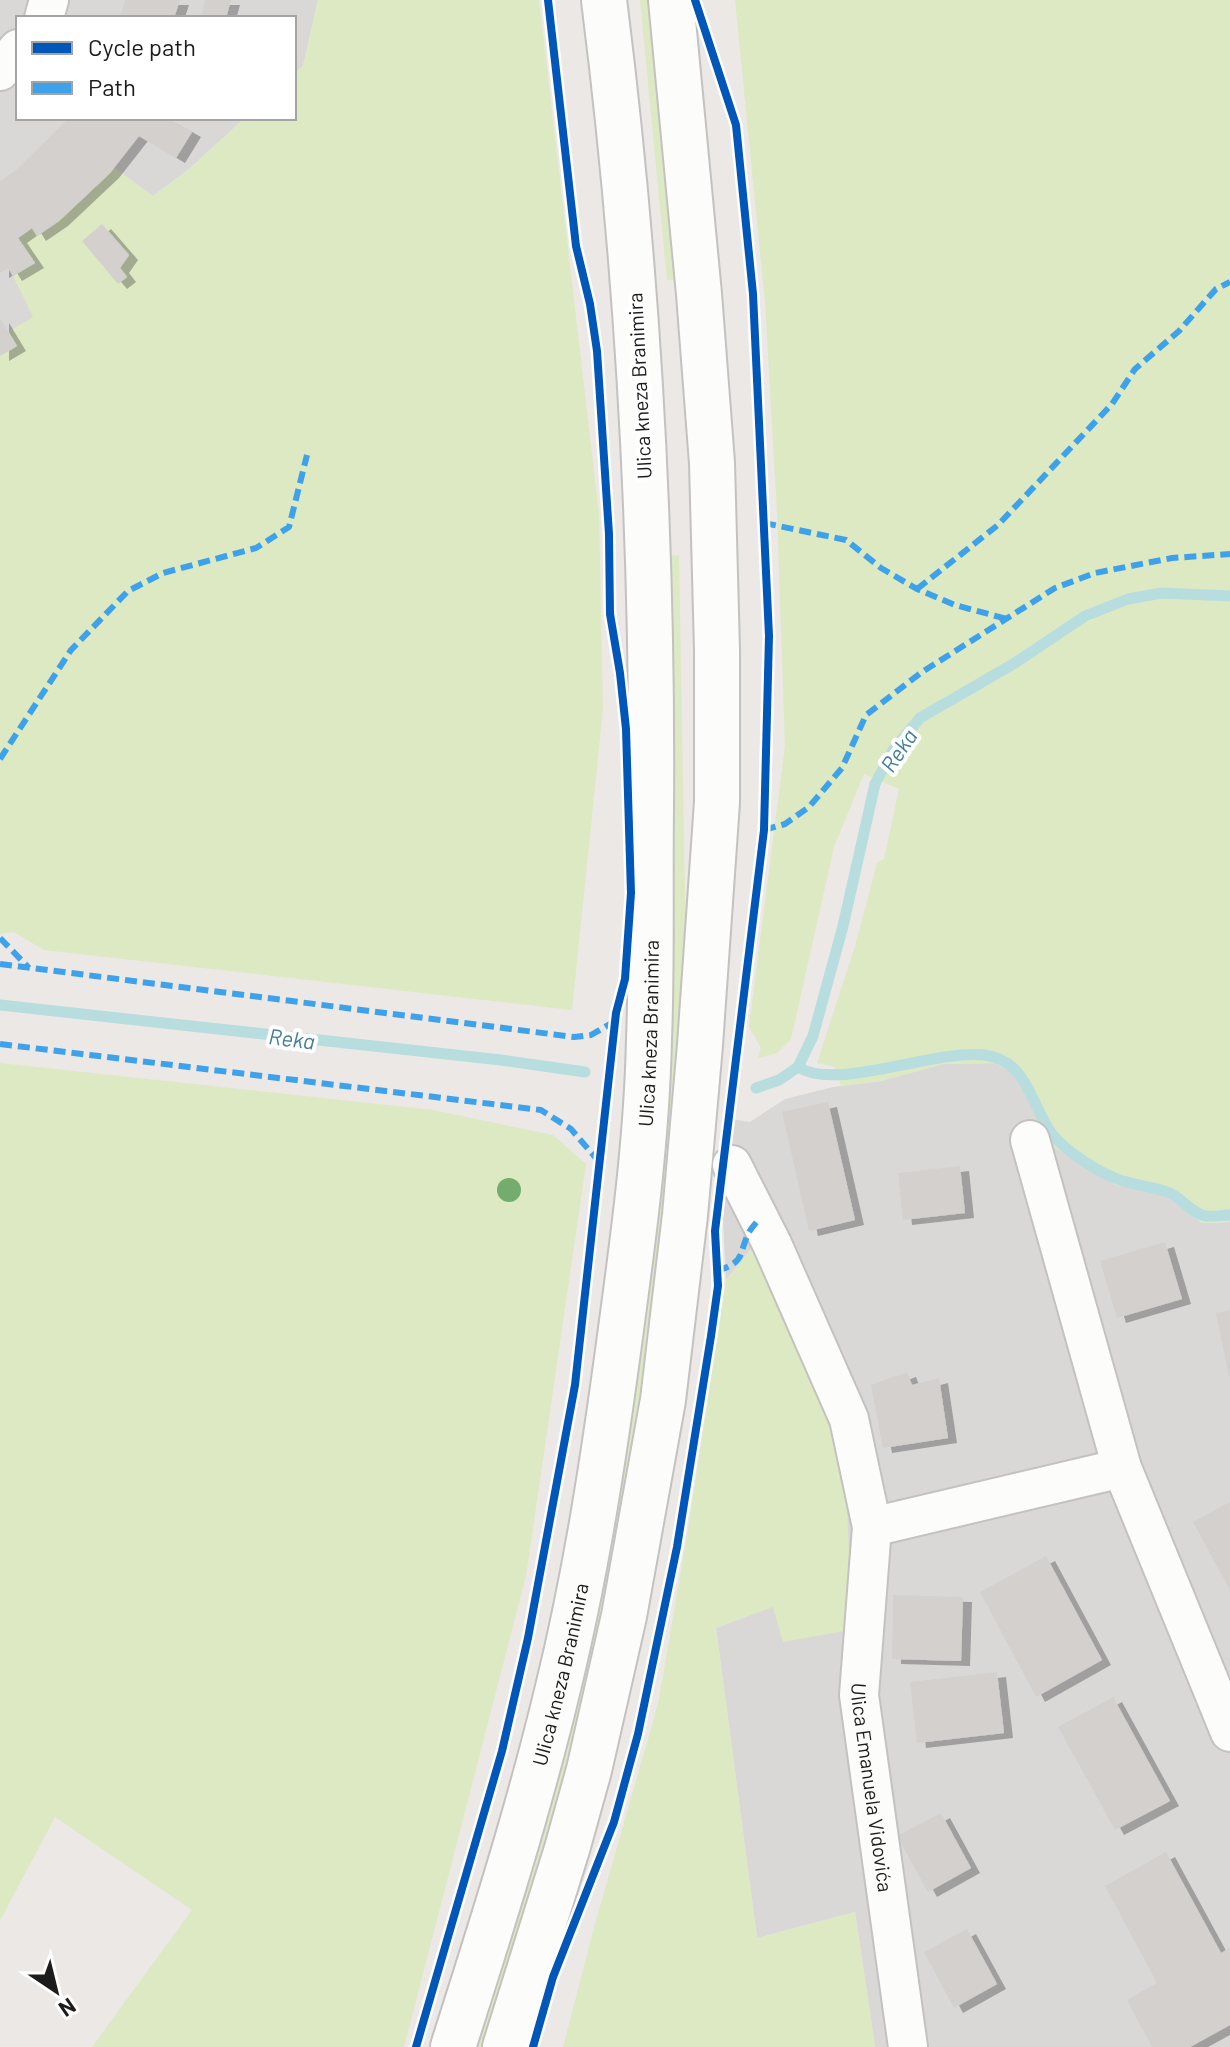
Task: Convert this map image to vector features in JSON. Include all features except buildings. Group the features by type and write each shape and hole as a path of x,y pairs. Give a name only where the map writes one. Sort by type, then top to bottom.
{"street":[{"name":"Ulica kneza Branimira","path":"453,2047 514,1854 559,1686 577,1602 611,1404 631,1258 647,1073 652,712 645,483 634,299 604,0"},
{"path":"505,2047 589,1770 624,1616 663,1400 685,1215 700,1045 717,802 712,463 671,0"},
{"path":"0,71 16,51"},
{"path":"1030,1140 1122,1468 1230,1732"},
{"name":"Ulica Emanuela Vidovića","path":"732,1165 772,1244 849,1419 872,1527 859,1695 908,2047"},
{"path":"872,1527 1122,1468"}],"shaded area":[{"path":"0,0 318,0 303,66 296,72 296,16 16,16 16,120 243,120 189,169 153,196 0,589"},
{"path":"994,1063 1010,1071 1025,1088 1050,1144 1116,1185 1167,1196 1202,1223 1230,1222 1230,2047 875,2047 855,1912 757,1938 716,1628 773,1606 752,1248 726,1280 723,1219 730,1119 750,1122 785,1099 833,1087 881,1081 943,1064"}],"green space":[{"path":"318,0 539,0 599,514 603,709 572,1010 44,950 14,932 0,934 0,356 8,332 33,317 13,276 34,263 18,238 32,228 38,236 59,221 114,167 153,196 189,169 243,120 296,120 296,72 303,66"},
{"path":"640,0 652,0 678,279 667,280"},
{"path":"735,0 1230,0 1230,1222 1202,1223 1167,1196 1116,1185 1049,1144 1025,1088 1010,1071 994,1063 943,1064 881,1081 841,1086 835,1067 817,1063 856,943 877,863 884,859 899,789 864,774 834,847 791,1039 777,1053 758,1058 761,1048 749,1027 785,746 777,512 765,302"},
{"path":"679,555 686,958 680,1058 651,1336 624,1519 573,1761 485,2047 473,2047 663,1130 673,955 665,556"},
{"path":"0,1063 433,1110 553,1135 586,1164 526,1576 404,2047 92,2047 192,1910 55,1817 0,1921"},
{"path":"753,1247 845,1454 849,1555 844,1631 783,1642 773,1607 716,1628 757,1938 855,1912 875,2047 563,2047 658,1704 726,1280"}],"waterway":[{"name":"Reka","path":"756,1088 779,1080 798,1067 813,1036 843,926 875,784 893,750 920,718 1015,663 1085,616 1128,599 1162,593 1230,596"},
{"name":"Reka","path":"0,1005 585,1072"},
{"path":"798,1067 836,1075 963,1055 999,1059 1019,1074 1052,1134 1084,1162 1114,1178 1170,1193 1201,1215 1230,1215"}],"marked path":[{"path":"917,589 998,525 1112,404 1135,369 1179,331 1216,289 1230,282"},
{"path":"0,759 71,650 128,591 163,573 256,548 289,527 307,455"},
{"path":"764,523 846,540 881,568 917,589 955,605 1007,619"},
{"path":"764,830 785,824 809,807 842,768 866,715 922,672 1055,588 1095,573 1172,558 1230,554"},
{"path":"0,938 29,968"},
{"path":"0,964 574,1037 591,1035 615,1021"},
{"path":"0,1044 541,1110 571,1129 601,1164"},
{"path":"717,1271 737,1261 748,1234 760,1218"}],"cycle path":[{"path":"416,2047 502,1751 528,1638 575,1385 616,1013 625,979 631,893 626,729 610,614 609,534 597,351 576,246 548,0"},
{"path":"533,2047 553,1977 614,1822 638,1734 677,1547 718,1286 715,1231 764,830 769,636 753,294 736,125 695,0"}]}
